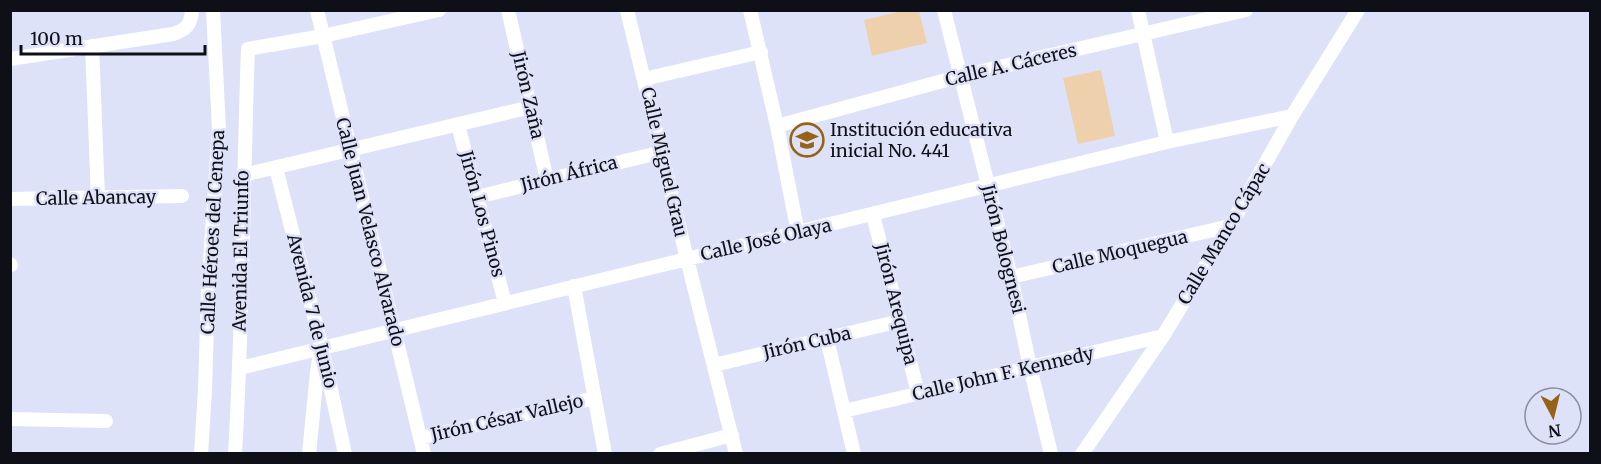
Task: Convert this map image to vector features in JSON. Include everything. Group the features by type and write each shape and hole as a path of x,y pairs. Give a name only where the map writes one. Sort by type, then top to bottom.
{"street":[{"path":"10,59 173,34 184,30 190,23 192,10"},
{"name":"Calle Héroes del Cenepa","path":"201,453 208,291 219,129 213,10"},
{"name":"Calle Juan Velasco Alvarado","path":"317,10 424,453"},
{"name":"Jirón Zaña","path":"508,10 547,180"},
{"name":"Calle Miguel Grau","path":"627,10 736,453"},
{"path":"750,10 777,126 798,233"},
{"path":"1138,10 1167,142"},
{"name":"Calle A. Cáceres","path":"777,126 961,76 1246,10"},
{"name":"Calle Manco Cápac","path":"1082,453 1163,336 1230,226 1292,116 1358,10"},
{"path":"323,36 435,11"},
{"name":"Jirón Bolognesi","path":"946,11 1051,453"},
{"name":"Avenida El Triunfo","path":"235,453 240,368 243,175 248,49 323,36"},
{"path":"92,46 98,198"},
{"path":"644,79 761,52"},
{"path":"243,175 531,107"},
{"name":"Calle José Olaya","path":"240,368 1167,142 1292,116"},
{"name":"Jirón Los Pinos","path":"458,125 506,303"},
{"name":"Jirón África","path":"477,197 662,152"},
{"name":"Avenida 7 de Junio","path":"276,168 322,348 345,453"},
{"name":"Calle Abancay","path":"10,199 182,196"},
{"name":"Jirón Arequipa","path":"873,215 918,393"},
{"name":"Calle Moquegua","path":"1011,277 1230,226"},
{"path":"574,286 605,453"},
{"name":"Jirón Cuba","path":"714,365 900,321"},
{"name":"Calle John F. Kennedy","path":"844,411 1163,336"},
{"path":"827,339 854,453"},
{"path":"309,453 317,372 322,348"},
{"name":"Jirón César Vallejo","path":"420,438 595,398"},
{"path":"10,419 106,421"},
{"path":"660,453 732,435"}],"shaded area":[{"path":"902,11 919,11 927,43 872,56 864,20"},
{"path":"1101,70 1115,136 1078,144 1063,78"}],"place":[{"name":"Institución educativa inicial No. 441","path":"807,140"}]}
